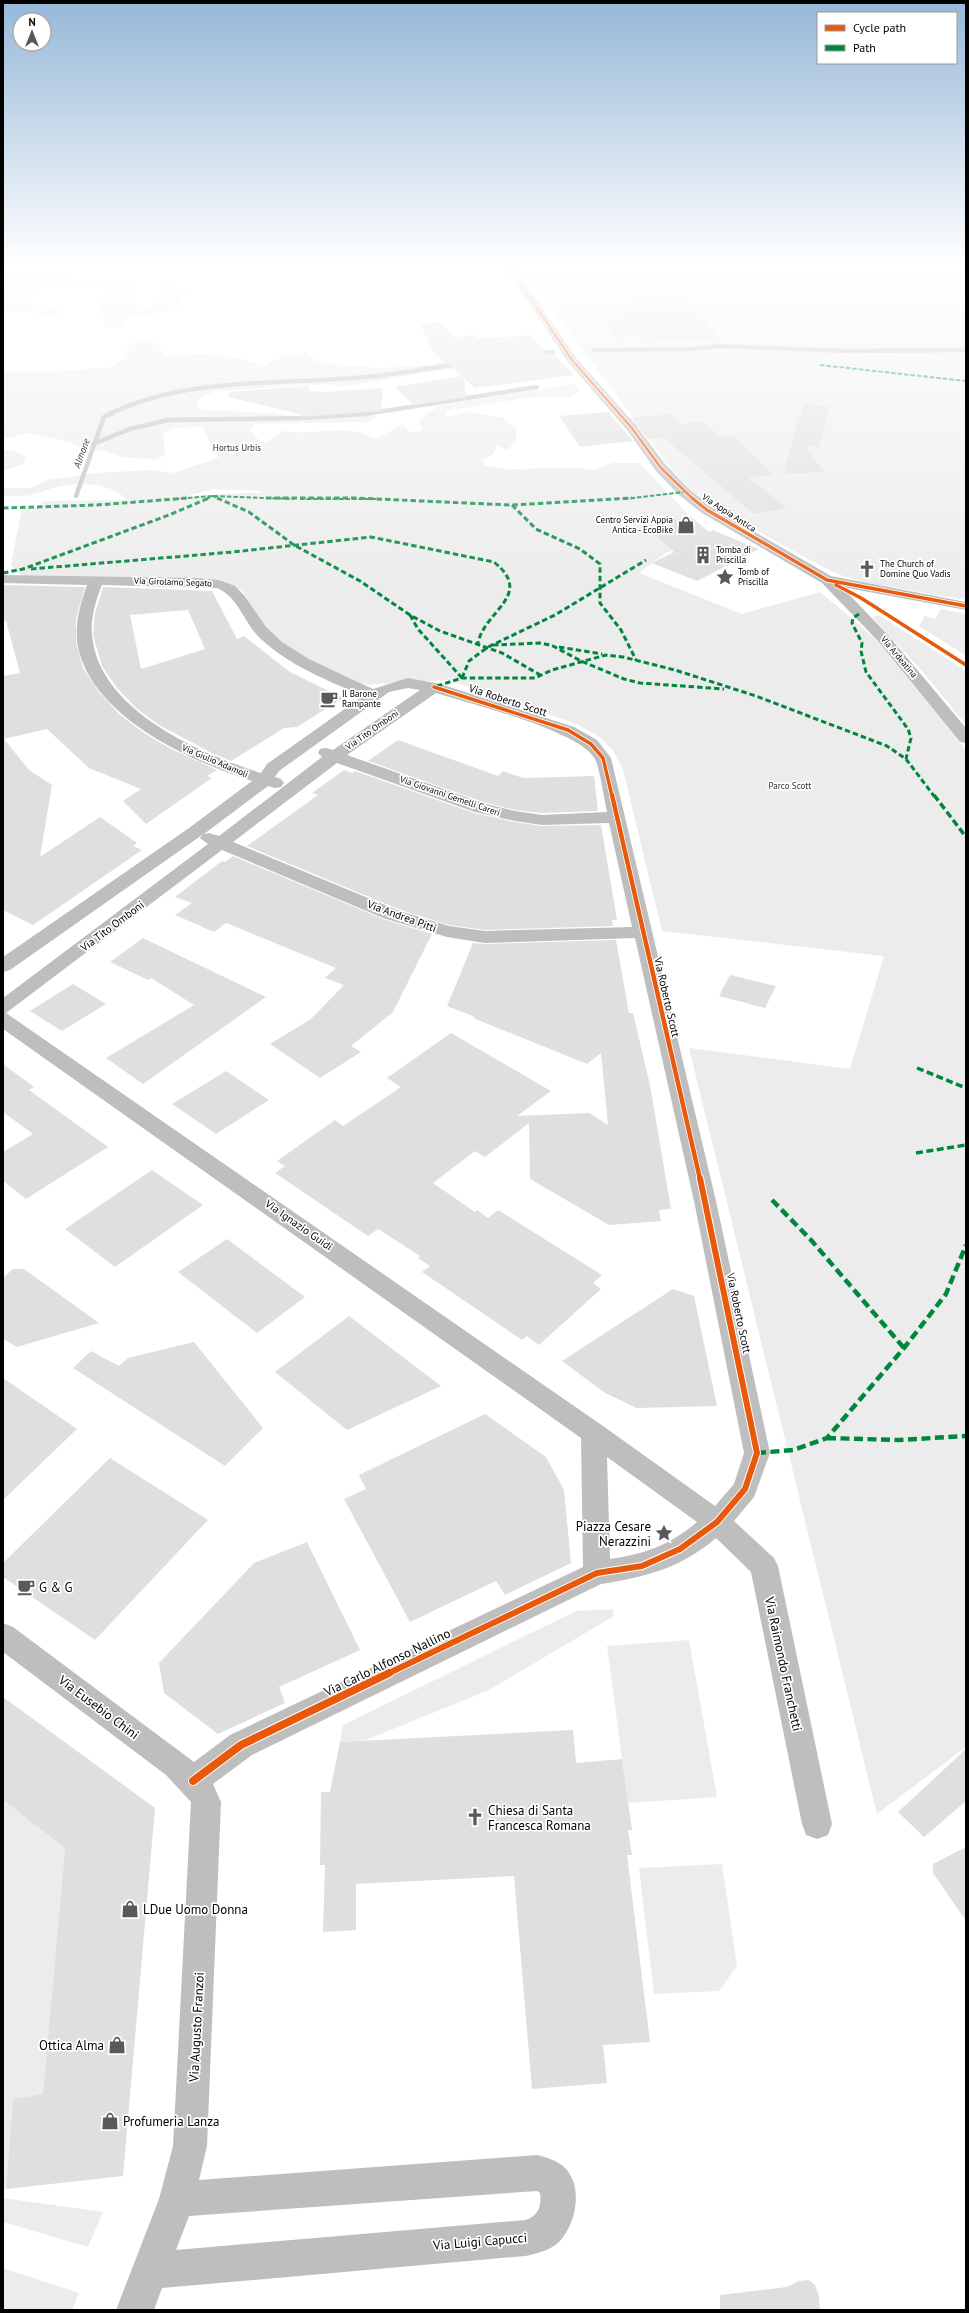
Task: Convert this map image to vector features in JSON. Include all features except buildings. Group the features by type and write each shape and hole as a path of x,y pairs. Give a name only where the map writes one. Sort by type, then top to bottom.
{"street":[{"name":"Via Appia Antica","path":"586,376 631,427 661,468 684,492 707,510 827,580 966,606"},
{"name":"Via Girolamo Segato","path":"3,579 197,582 222,585 235,593 258,627 285,650 312,667 374,695"},
{"name":"Via Giulio Adamoli","path":"96,580 88,609 85,642 100,678 116,698 137,718 173,742 206,759 265,780"},
{"name":"Via Ardeatina","path":"827,580 883,638 966,738"},
{"name":"Via Roberto Scott","path":"374,695 391,686 402,683 434,686 568,730 583,737 603,758 705,1201 757,1453 745,1490 717,1522"},
{"name":"Via Tito Omboni","path":"3,1008 335,756 434,686"},
{"path":"3,966 195,832 265,780 273,768 374,695"},
{"name":"Via Tito Omboni","path":"305,745 335,756"},
{"name":"Via Giovanni Gemelli Careri","path":"335,756 481,808 515,816 542,820 616,817"},
{"path":"265,780 292,789"},
{"path":"195,832 221,843"},
{"name":"Via Andrea Pitti","path":"221,843 390,914 448,932 485,937 642,932"},
{"name":"Via Ignazio Guidi","path":"3,1018 594,1433"},
{"path":"594,1433 717,1522 680,1549 642,1566 597,1573 594,1433"},
{"name":"Via Raimondo Franchetti","path":"717,1522 764,1566 817,1824"},
{"name":"Via Carlo Alfonso Nallino","path":"193,1781 241,1745 597,1573"},
{"name":"Via Eusebio Chini","path":"3,1636 177,1765 193,1781"},
{"name":"Via Augusto Franzoi","path":"135,2310 177,2199 190,2146 206,1802 201,1790 193,1781"},
{"name":"Via Luigi Capucci","path":"150,2270 200,2267 525,2238 540,2234 549,2226 553,2220 558,2204 558,2194 552,2180 548,2176 537,2173 177,2199"}],"green space":[{"name":"Parco Scott","path":"3,376 408,376 340,387 324,384 216,391 198,399 197,409 280,414 300,418 364,413 376,417 368,422 255,424 250,429 259,441 266,443 282,431 304,432 344,430 368,435 376,439 403,424 410,432 423,431 419,423 427,414 440,405 574,384 580,390 570,397 532,397 444,411 447,417 469,412 503,418 516,429 516,441 507,450 497,445 494,453 482,460 485,466 508,469 576,468 593,470 613,463 639,463 688,514 709,532 664,554 639,573 742,614 820,592 876,639 966,750 966,1747 877,1814 689,1048 850,1069 884,956 662,931 623,770 614,752 601,738 577,724 448,680 360,685 333,674 279,640 262,625 243,591 220,580 22,576 11,565 22,508 38,508 42,501 127,500 121,494 113,490 87,484 60,486 28,496 3,496 3,488 31,488 47,480 94,473 153,470 173,473 218,458 202,427 171,428 163,435 166,454 156,460 122,457 105,451 82,449 70,442 28,433 3,439","holes":["214,489 262,492 186,496"]},
{"path":"602,376 966,376 966,600 867,583 843,576 823,567 768,537 692,491 669,466"},
{"path":"3,450 15,451 26,456 24,464 3,471"},
{"path":"941,609 966,614 966,656 919,626 925,616 935,619"},
{"path":"879,615 966,671 966,725 923,672 872,617"},
{"path":"613,1609 614,1616 489,1690 366,1740 340,1742 343,1725 576,1611"},
{"path":"689,1640 717,1797 628,1803 607,1646"},
{"path":"3,1800 65,1848 43,2094 13,2099 6,2189 3,2190"},
{"path":"722,1864 737,1966 719,1991 654,1994 639,1868"},
{"path":"3,2198 103,2212 88,2247 3,2222"},
{"path":"3,2268 79,2293 72,2310 3,2310"}],"waterway":[{"name":"Almone","path":"95,443 104,417 134,404 166,395 199,388 266,382 374,376"},
{"path":"95,443 130,429 168,420 302,418 365,414 537,387"},
{"name":"Almone","path":"76,496 95,443"}],"marked path":[{"path":"920,376 966,381"},
{"path":"3,508 97,505 213,496 296,499 354,498 512,505 623,499 684,492"},
{"path":"3,573 11,573 23,569 169,515 213,496 249,512 294,545 360,581 410,615 440,631 478,643 502,653 542,676"},
{"path":"512,505 536,529 580,549 600,564 600,603 612,616 621,630 636,660"},
{"path":"31,569 233,552 371,537 494,562 501,568 509,579 510,592 498,612 483,628 478,643"},
{"path":"462,678 469,661 488,647 555,615 646,560"},
{"path":"859,614 853,618 852,623 862,643 861,651 866,672 908,729 911,738 906,759"},
{"path":"410,615 418,629 445,657 452,665 456,673 462,678"},
{"path":"493,645 541,643 553,646 581,661 624,679 640,683 724,689"},
{"path":"559,647 602,654"},
{"path":"437,686 462,678 535,678 552,670 606,655 623,657 675,670 756,696 887,746 906,759 966,837"},
{"path":"917,1068 966,1088"},
{"path":"916,1153 966,1145"},
{"path":"772,1200 811,1240 904,1348"},
{"path":"757,1453 793,1450 827,1438 904,1348 946,1294 966,1245"},
{"path":"827,1438 899,1440 966,1436"}],"cycle path":[{"path":"586,376 631,427 661,468 684,492 707,510 827,580 966,606"},
{"path":"836,585 861,598 966,665"},
{"path":"193,1781 241,1745 597,1573 642,1566 680,1549 695,1540 717,1522 745,1489 757,1453 705,1201 603,758 591,744 568,730 434,687"}],"place":[{"name":"Centro Servizi Appia Antica - EcoBike","path":"686,525"},
{"name":"Tomba di Priscilla","path":"703,555"},
{"name":"The Church of Domine Quo Vadis","path":"867,569"},
{"name":"Tomb of Priscilla","path":"725,577"},
{"name":"Il Barone Rampante","path":"329,699"},
{"name":"Piazza Cesare Nerazzini","path":"664,1533"},
{"name":"G & G","path":"26,1587"},
{"name":"Chiesa di Santa Francesca Romana","path":"475,1817"},
{"name":"LDue Uomo Donna","path":"130,1909"},
{"name":"Ottica Alma","path":"117,2045"},
{"name":"Profumeria Lanza","path":"110,2121"}],"park label":[{"name":"Hortus Urbis","path":"237,448"}]}
